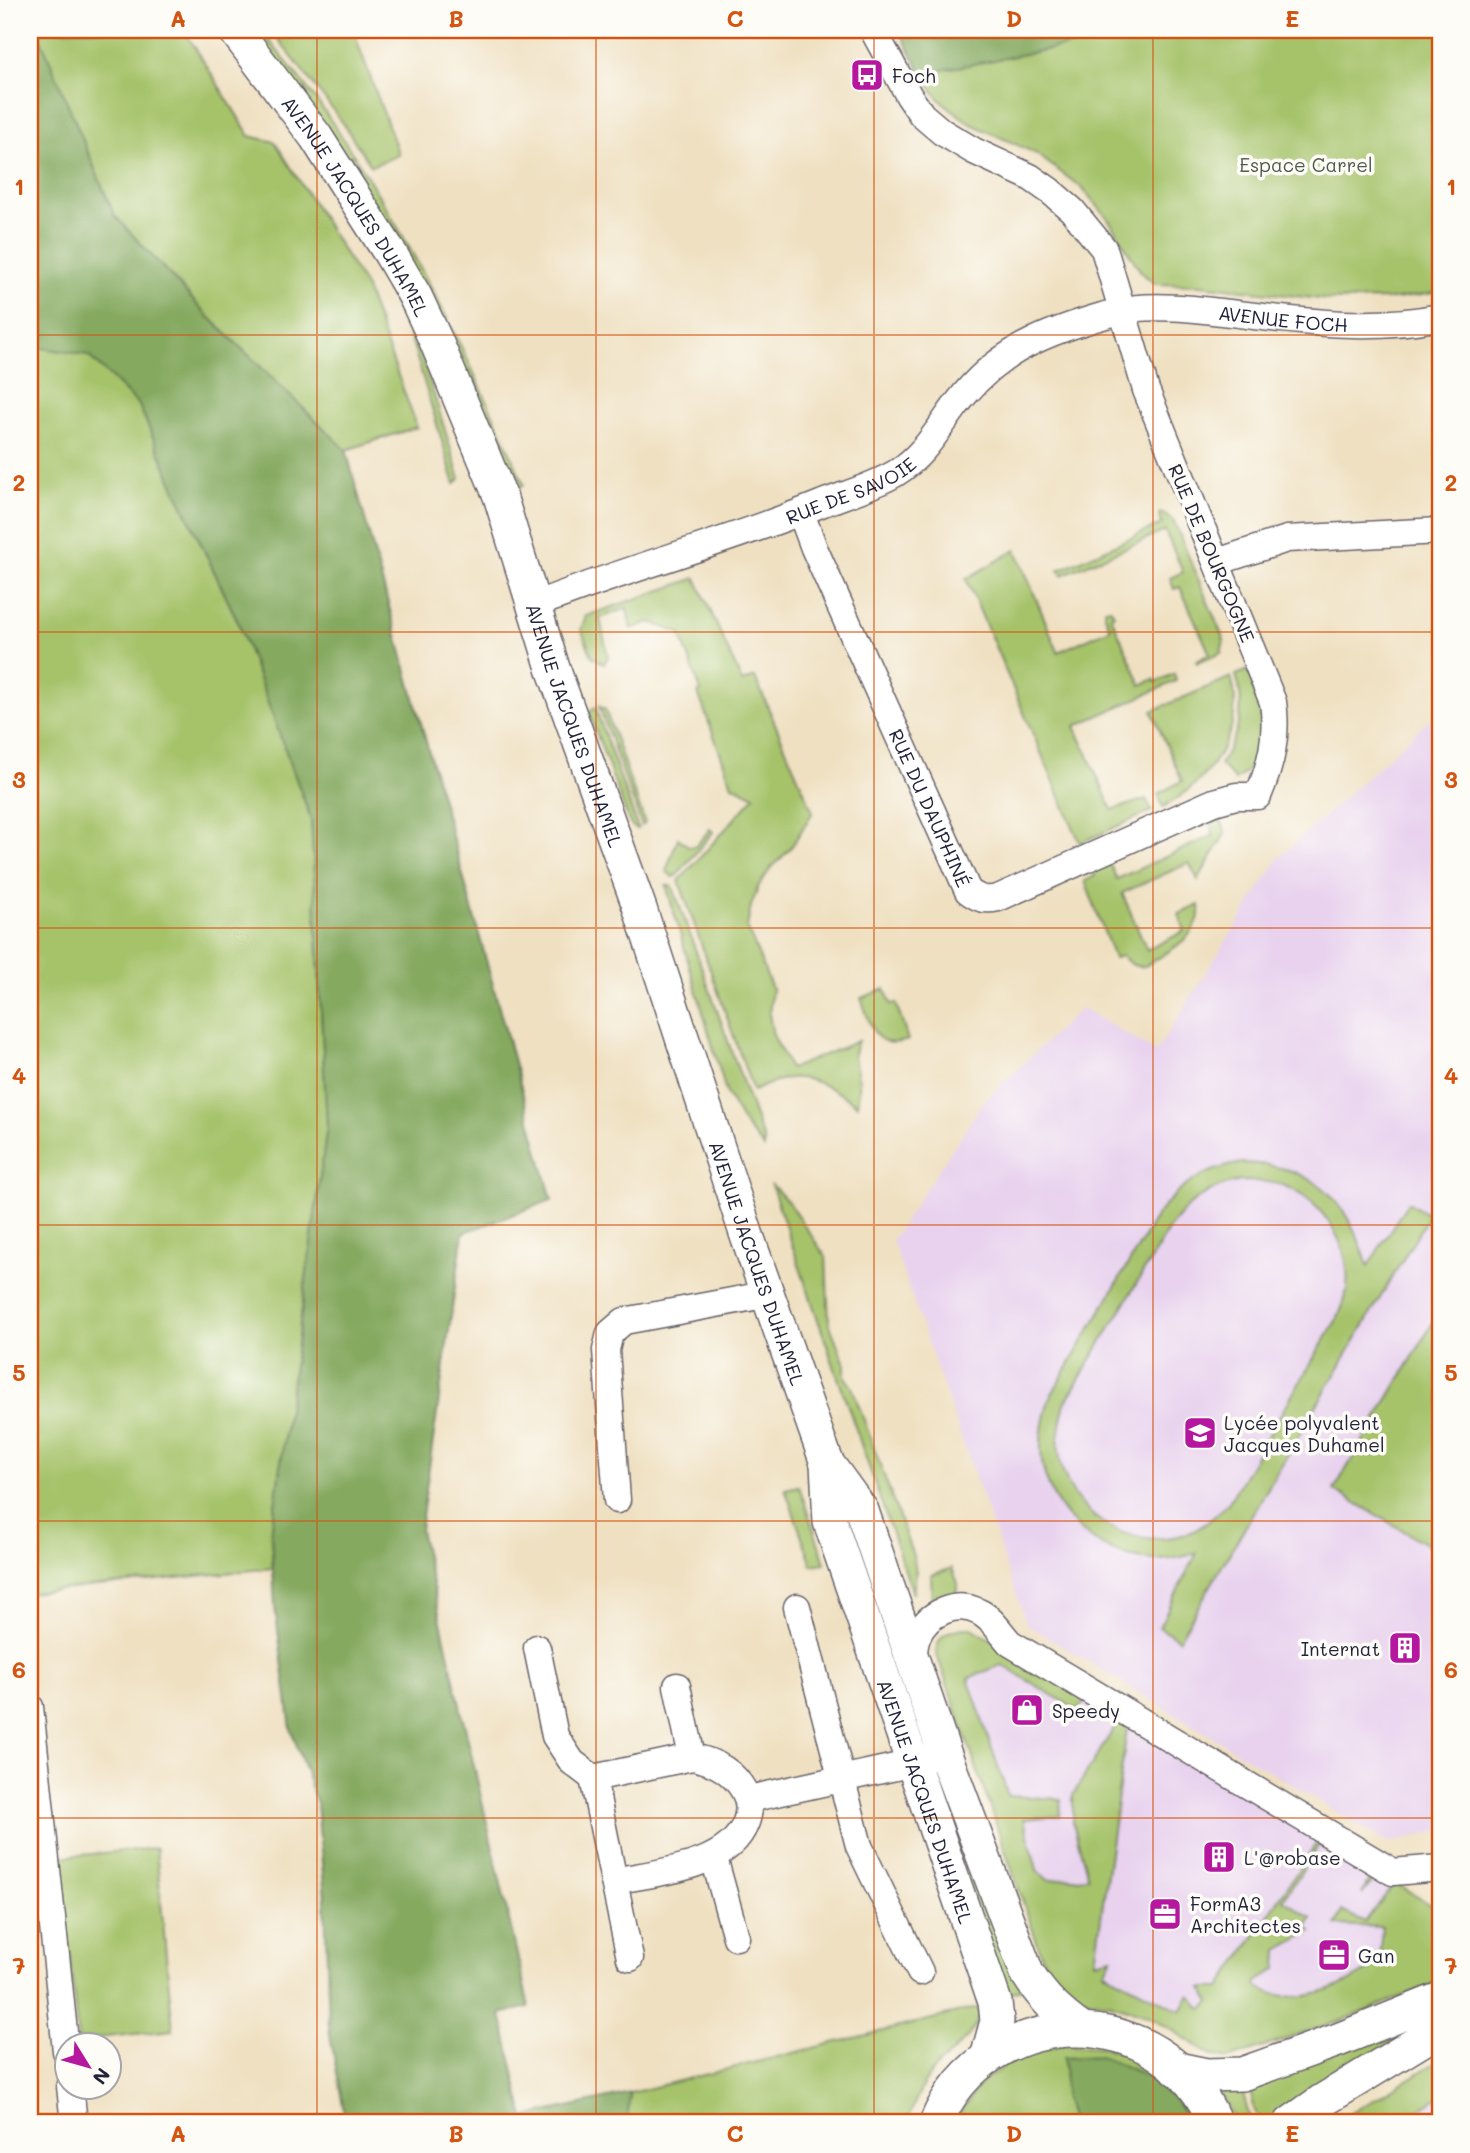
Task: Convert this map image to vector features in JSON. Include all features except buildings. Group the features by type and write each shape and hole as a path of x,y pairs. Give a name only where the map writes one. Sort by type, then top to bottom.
{"main road":[{"name":"AVENUE JACQUES DUHAMEL","path":"235,30 316,137 390,253 415,296 436,341 500,496 554,668 639,906 709,1122 827,1463 830,1522 929,1757 1027,1973 1052,2007 1081,2029"},
{"name":"AVENUE JACQUES DUHAMEL","path":"827,1463 862,1511 913,1663 929,1757 995,2002 997,2021 987,2058"},
{"path":"1177,2069 1206,2075 1242,2074 1440,2000"},
{"path":"936,2123 959,2084 987,2058 1031,2036 1081,2029 1127,2038 1159,2054 1177,2069 1202,2097 1215,2123"},
{"path":"1291,2123 1440,2029"}],"street":[{"name":"RUE DE BOURGOGNE","path":"873,30 908,96 922,114 942,132 974,151 1030,177 1072,210 1092,231 1109,258 1146,390 1273,702 1276,720 1272,755 1258,796"},
{"name":"AVENUE FOCH","path":"1124,310 1194,309 1319,324 1374,326 1408,324 1440,317"},
{"name":"RUE DE SAVOIE","path":"535,605 801,513 896,473 915,459 931,442 963,396 981,375 1003,357 1054,331 1124,310"},
{"name":"RUE DU DAUPHINÉ","path":"801,513 814,548 952,856 968,891 975,897 988,900 998,898 1214,802 1236,796 1258,796"},
{"path":"1217,562 1287,539 1440,531"},
{"path":"617,1500 606,1350 610,1333 624,1321 770,1294"},
{"path":"797,1607 859,1846 920,1972"},
{"name":"AVENUE JACQUES DUHAMEL","path":"913,1663 916,1638 922,1626 934,1615 952,1608 980,1612 1010,1643 1393,1872 1436,1875"},
{"path":"537,1648 555,1736 572,1762 593,1778 630,1958"},
{"path":"677,1686 692,1757"},
{"path":"30,1707 64,2030"},
{"path":"593,1778 692,1757 710,1762 729,1772 749,1799 749,1812 740,1834 723,1852 714,1857 614,1881"},
{"path":"749,1799 929,1757"},
{"path":"714,1857 736,1937"},
{"path":"71,2100 74,2123"}],"shaded area":[{"name":"Lycée polyvalent Jacques Duhamel","path":"1440,713 1440,1831 1388,1843 1027,1625 892,1240 984,1101 1082,1008 1156,1052 1279,858 1431,718"},
{"path":"969,1630 1437,1908 1440,1962 1215,2028 1059,1957 951,1635"},
{"path":"1440,2069 1440,2123 1362,2123"}],"green space":[{"path":"30,30 37,30 114,215 205,313 346,450 552,1200 463,1233 420,1530 529,2007 501,2014 524,2117 630,2093 627,2123 346,2123 329,2029 325,1899 317,1804 291,1729 275,1607 271,1534 327,1127 311,819 238,622 139,405 88,355 30,346"},
{"path":"37,30 184,30 250,136 275,142 365,286 417,427 346,450 205,313 114,215"},
{"path":"252,30 261,30 313,95 379,195 457,337 524,485 518,488 452,339"},
{"path":"271,30 353,30 399,155 371,166 340,119"},
{"name":"Espace Carrel","path":"899,30 1440,30 1440,292 1397,299 1329,300 1201,285 1155,284 1141,272 1107,217 1082,188 1035,153 969,123 939,99 922,74"},
{"path":"899,30 1148,30 922,74"},
{"path":"336,191 390,282 418,343 460,479 455,484 413,345 385,284 331,195"},
{"path":"30,346 88,355 139,405 238,622 311,819 327,1127 271,1534 273,1568 30,1593"},
{"path":"1163,513 1174,522 1224,640 1221,653 1197,663 1196,661 1210,654 1180,587 1174,589 1170,578 1183,572 1165,531 1062,575 1059,570 1162,524 1159,514"},
{"path":"1016,550 1058,652 1110,629 1104,612 1110,608 1141,685 1174,674 1176,681 1075,726 1112,810 1146,799 1152,811 1080,843 966,579"},
{"path":"696,578 742,682 755,677 813,812 790,849 771,868 758,887 747,927 772,989 769,1014 773,1035 790,1069 858,1041 854,1056 859,1085 857,1105 826,1086 799,1078 781,1080 753,1091 679,881 755,796 732,785 698,693 701,691 680,633 650,622 631,629 627,608 600,618 608,657 604,664 592,656 581,629 586,616"},
{"path":"1248,670 1260,714 1261,744 1248,770 1235,780 1220,764 1232,743 1241,710 1236,675"},
{"path":"1231,677 1235,697 1233,716 1220,753 1195,784 1163,807 1158,794 1182,781 1152,711"},
{"path":"599,706 605,709 645,823 642,826"},
{"path":"595,707 638,828 636,829 630,824 589,713"},
{"path":"1207,816 1220,821 1225,834 1198,880 1189,863 1122,893 1147,950 1185,931 1179,914 1199,905 1196,925 1182,942 1145,966 1132,964 1122,956 1114,958 1085,881 1095,876 1093,869 1108,861 1117,879 1214,835"},
{"path":"710,829 713,832 677,875 673,877 666,871 678,838 689,847 696,846"},
{"path":"666,885 674,890 764,1148 746,1127 727,1095"},
{"path":"885,989 891,1004 896,1003 908,1040 887,1042 880,1039 871,1026 861,998"},
{"path":"1242,1163 1268,1165 1309,1179 1325,1190 1339,1204 1350,1222 1368,1266 1408,1202 1429,1215 1179,1639 1159,1627 1197,1553 1171,1559 1148,1560 1103,1546 1084,1532 1067,1516 1054,1497 1045,1475 1041,1452 1042,1432 1049,1399 1157,1215 1175,1195 1194,1180","holes":["1241,1181 1269,1182 1285,1186 1313,1204 1325,1217 1342,1248 1348,1282 1345,1299 1337,1319 1229,1502 1207,1523 1191,1532 1168,1538 1146,1538 1125,1533 1105,1524 1088,1511 1074,1494 1064,1474 1059,1439 1065,1403 1172,1224 1202,1195 1220,1186"]},
{"path":"771,1184 788,1202 826,1257 829,1323 845,1364 845,1377 852,1387 913,1556 916,1572 913,1594"},
{"path":"1440,1311 1440,1552 1334,1490"},
{"path":"799,1486 825,1563 812,1565 785,1489"},
{"path":"952,1568 958,1583 956,1593 932,1600 931,1575"},
{"path":"972,1628 1083,1695 1084,1703 1077,1710 1002,1665 968,1678 1008,1796 1061,1799 1060,1816 1024,1819 1037,1870 1048,1880 1088,1877 1073,1823 1073,1795 1121,1717 1128,1722 1095,1961 1112,1957 1104,1972 1181,2011 1190,1995 1202,2009 1211,2002 1202,1988 1220,1988 1319,1839 1378,1875 1362,1894 1372,1874 1319,1845 1283,1900 1312,1918 1307,1927 1312,1931 1278,1950 1277,1969 1257,1982 1256,1986 1272,1993 1304,1996 1336,1987 1379,1963 1382,1927 1336,1925 1342,1911 1365,1922 1395,1883 1432,1906 1435,1903 1440,1905 1440,1978 1436,1983 1343,2020 1228,2059 1210,2054 1141,2013 1074,1997 1060,1987 1043,1959 937,1655 939,1642 947,1633"},
{"path":"933,1775 1022,1988 1003,1996"},
{"path":"156,1848 173,2030 122,2035 122,2030 77,2030 60,1857"},
{"path":"981,2007 979,2017 969,2035 927,2079 907,2123 627,2123 630,2093"},
{"path":"1440,2009 1274,2123 1261,2123 1248,2083"},
{"path":"1060,2045 1104,2047 1146,2062 1180,2091 1200,2123 1188,2123 1175,2101 1158,2082 1065,2100 1072,2123 953,2123 981,2083 1017,2057"},
{"path":"1100,2056 1140,2073 1164,2088 1182,2109 1188,2123 1072,2123 1065,2100 1064,2058"},
{"path":"1440,2060 1440,2096 1399,2123 1335,2123"},
{"path":"1240,2083 1251,2123 1236,2123 1219,2089"}],"place":[{"name":"Foch","path":"867,75"},
{"name":"Lycée polyvalent Jacques Duhamel","path":"1200,1433"},
{"name":"Internat","path":"1405,1648"},
{"name":"Speedy","path":"1027,1710"},
{"name":"L'@robase","path":"1219,1857"},
{"name":"FormA3 Architectes","path":"1165,1914"},
{"name":"Gan","path":"1334,1955"}]}
